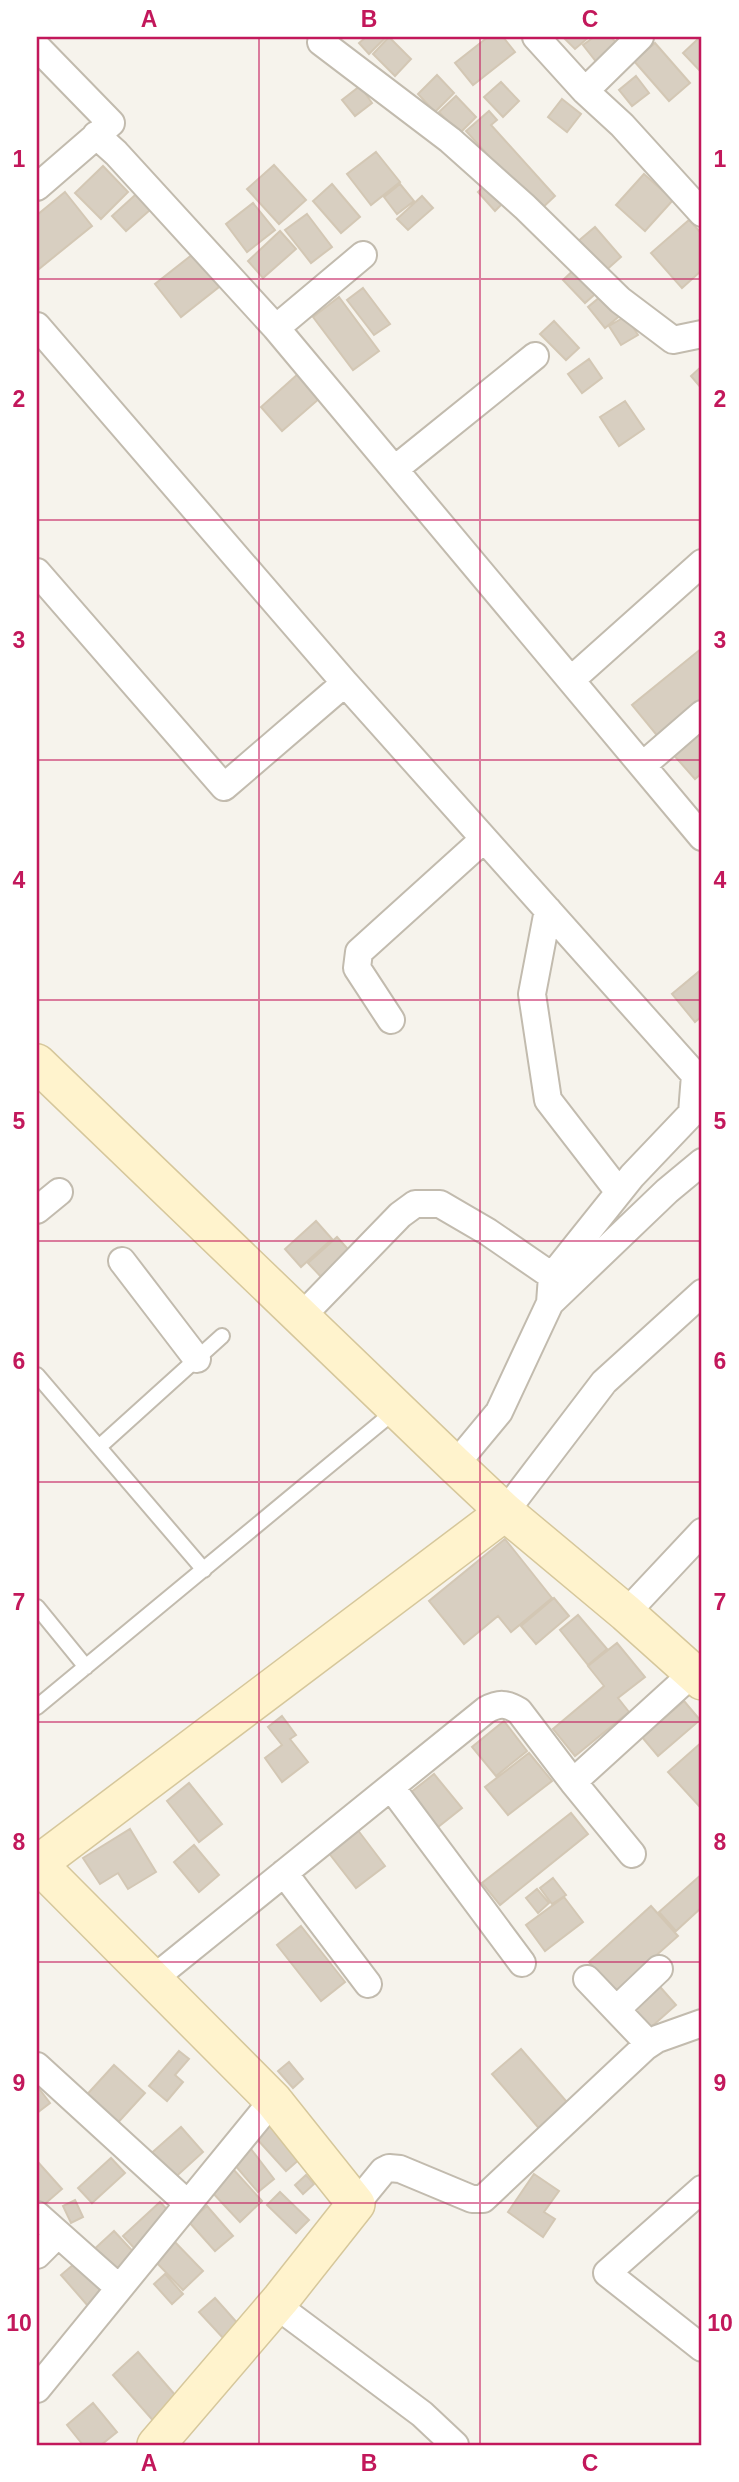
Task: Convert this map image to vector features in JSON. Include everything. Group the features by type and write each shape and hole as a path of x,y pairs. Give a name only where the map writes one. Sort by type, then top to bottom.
{"street":[{"path":"536,37 585,91 622,125 702,213"},
{"path":"585,91 640,37"},
{"path":"321,43 450,140 620,300 673,341 702,334"},
{"path":"37,47 111,122 37,187"},
{"path":"96,135 116,153 276,328 643,765 693,806 702,837"},
{"path":"276,328 363,255"},
{"path":"37,326 345,683 695,1075 692,1113 619,1192 552,1276 550,1303 499,1412 455,1465"},
{"path":"394,469 535,356"},
{"path":"571,680 702,563"},
{"path":"37,572 225,788 345,683"},
{"path":"643,765 702,714"},
{"path":"391,1020 357,968 359,952 484,839"},
{"path":"548,910 532,995 548,1100 619,1192"},
{"path":"37,1063 505,1512 626,1613 697,1677 573,1782"},
{"path":"550,1303 667,1191 702,1162"},
{"path":"37,1210 59,1192"},
{"path":"300,1318 400,1215 415,1204 440,1204 488,1232 552,1276"},
{"path":"122,1261 197,1359"},
{"path":"356,2204 273,2100 37,1865 505,1512 604,1382 702,1293"},
{"path":"626,1613 702,1532"},
{"path":"153,1979 498,1703 510,1705 519,1711 632,1854"},
{"path":"391,1787 522,1963"},
{"path":"284,1873 368,1984"},
{"path":"617,2010 659,1969"},
{"path":"587,1979 649,2044"},
{"path":"156,2445 276,2305 383,2171 389,2168 400,2169 472,2199 483,2199 649,2044 702,2023"},
{"path":"37,2066 188,2204"},
{"path":"37,2389 273,2100"},
{"path":"702,2189 607,2273 702,2348"},
{"path":"37,2215 118,2288"},
{"path":"37,2255 58,2234"},
{"path":"276,2305 422,2414 454,2445"}],"lane":[{"path":"99,1447 222,1336"},
{"path":"37,1375 204,1570"},
{"path":"37,1707 396,1410"},
{"path":"37,1607 86,1667"}],"building":[{"path":"366,37 384,39 369,54 359,43"},
{"path":"389,37 411,59 395,76 373,54"},
{"path":"488,37 503,37 515,52 473,85 455,63"},
{"path":"563,37 589,37 575,49"},
{"path":"594,37 611,37 620,47 598,64 583,45"},
{"path":"700,37 702,40 702,73 683,53"},
{"path":"655,43 690,83 669,101 634,61"},
{"path":"437,75 454,93 435,112 418,94"},
{"path":"636,76 649,93 632,106 619,90"},
{"path":"501,82 519,101 503,117 484,97"},
{"path":"360,86 372,103 355,116 342,100"},
{"path":"456,96 476,117 459,134 439,112"},
{"path":"562,99 581,114 567,132 548,117"},
{"path":"489,111 497,120 491,125 555,196 539,211 466,131"},
{"path":"376,152 400,182 371,205 347,174"},
{"path":"274,165 306,200 279,224 247,189"},
{"path":"103,166 128,192 101,219 75,193"},
{"path":"644,174 673,200 645,231 616,205"},
{"path":"488,182 505,201 495,211 478,192"},
{"path":"332,184 360,217 341,233 313,201"},
{"path":"400,184 414,201 397,214 384,197"},
{"path":"144,187 158,203 126,231 112,216"},
{"path":"65,192 92,226 39,269 37,215"},
{"path":"422,196 433,208 408,230 397,219"},
{"path":"253,203 275,230 247,252 226,224"},
{"path":"307,214 332,247 311,263 285,230"},
{"path":"689,220 702,234 702,270 682,288 651,253"},
{"path":"595,227 621,257 604,272 577,242"},
{"path":"280,231 296,249 263,278 248,261"},
{"path":"193,254 219,287 181,317 155,284"},
{"path":"580,264 602,288 585,303 563,280"},
{"path":"363,288 390,324 374,335 347,300"},
{"path":"606,292 623,313 605,328 588,307"},
{"path":"339,297 379,351 353,370 313,317"},
{"path":"626,316 638,335 621,345 609,326"},
{"path":"554,321 579,348 566,360 540,334"},
{"path":"589,359 602,378 582,393 568,374"},
{"path":"702,366 702,389 691,376"},
{"path":"298,374 320,398 282,431 261,407"},
{"path":"625,401 644,429 619,446 600,417"},
{"path":"702,648 702,705 660,739 632,705"},
{"path":"702,725 702,773 695,779 671,752"},
{"path":"702,969 702,1016 695,1022 672,994"},
{"path":"316,1221 332,1239 301,1267 285,1249"},
{"path":"337,1237 354,1256 325,1281 308,1263"},
{"path":"505,1539 552,1598 511,1632 498,1616 464,1644 429,1601"},
{"path":"554,1598 569,1616 536,1644 521,1626"},
{"path":"578,1615 607,1649 588,1665 560,1630"},
{"path":"617,1643 645,1677 618,1698 629,1712 575,1756 553,1729 604,1686 588,1666"},
{"path":"684,1701 700,1720 658,1756 642,1737"},
{"path":"282,1716 296,1735 290,1739 308,1762 282,1782 265,1758 282,1745 268,1727"},
{"path":"504,1721 527,1751 496,1776 472,1747"},
{"path":"702,1742 702,1805 700,1807 668,1772"},
{"path":"529,1753 552,1781 508,1815 485,1787"},
{"path":"434,1774 462,1808 438,1827 410,1793"},
{"path":"189,1783 222,1824 199,1842 167,1801"},
{"path":"571,1813 588,1834 500,1905 482,1883"},
{"path":"130,1829 156,1872 128,1889 118,1873 100,1884 83,1858"},
{"path":"357,1829 385,1866 356,1888 328,1852"},
{"path":"194,1845 219,1875 199,1892 174,1862"},
{"path":"702,1874 702,1907 676,1931 659,1912"},
{"path":"553,1878 566,1895 552,1904 540,1888"},
{"path":"537,1889 549,1903 538,1913 526,1898"},
{"path":"564,1897 583,1922 545,1951 526,1925"},
{"path":"651,1906 678,1936 615,1992 589,1962"},
{"path":"301,1926 345,1982 321,2001 277,1945"},
{"path":"654,1980 676,2005 650,2028 628,2003"},
{"path":"521,2049 572,2108 543,2133 492,2074"},
{"path":"179,2051 189,2059 175,2075 183,2082 167,2101 149,2086"},
{"path":"289,2062 303,2079 293,2088 278,2071"},
{"path":"114,2065 145,2093 113,2128 82,2100"},
{"path":"37,2086 50,2103 37,2113"},
{"path":"271,2124 301,2158 286,2171 256,2138"},
{"path":"181,2127 203,2152 170,2182 147,2157"},
{"path":"251,2149 274,2179 258,2192 234,2164"},
{"path":"111,2158 125,2173 92,2203 78,2188"},
{"path":"37,2161 62,2189 39,2209 37,2206"},
{"path":"233,2169 262,2201 240,2222 210,2190"},
{"path":"534,2174 559,2191 544,2212 555,2219 543,2237 508,2212"},
{"path":"306,2175 314,2184 303,2194 295,2185"},
{"path":"280,2192 309,2220 296,2233 267,2205"},
{"path":"75,2200 83,2217 71,2223 63,2206"},
{"path":"160,2202 173,2216 136,2250 123,2236"},
{"path":"207,2206 233,2236 215,2251 189,2222"},
{"path":"114,2231 138,2257 115,2279 90,2253"},
{"path":"173,2240 203,2271 183,2290 153,2259"},
{"path":"80,2259 107,2289 88,2306 61,2275"},
{"path":"165,2274 183,2294 172,2304 154,2284"},
{"path":"215,2298 240,2326 225,2340 199,2312"},
{"path":"138,2352 182,2403 157,2425 113,2375"},
{"path":"93,2403 117,2432 101,2445 83,2445 67,2425"}]}
